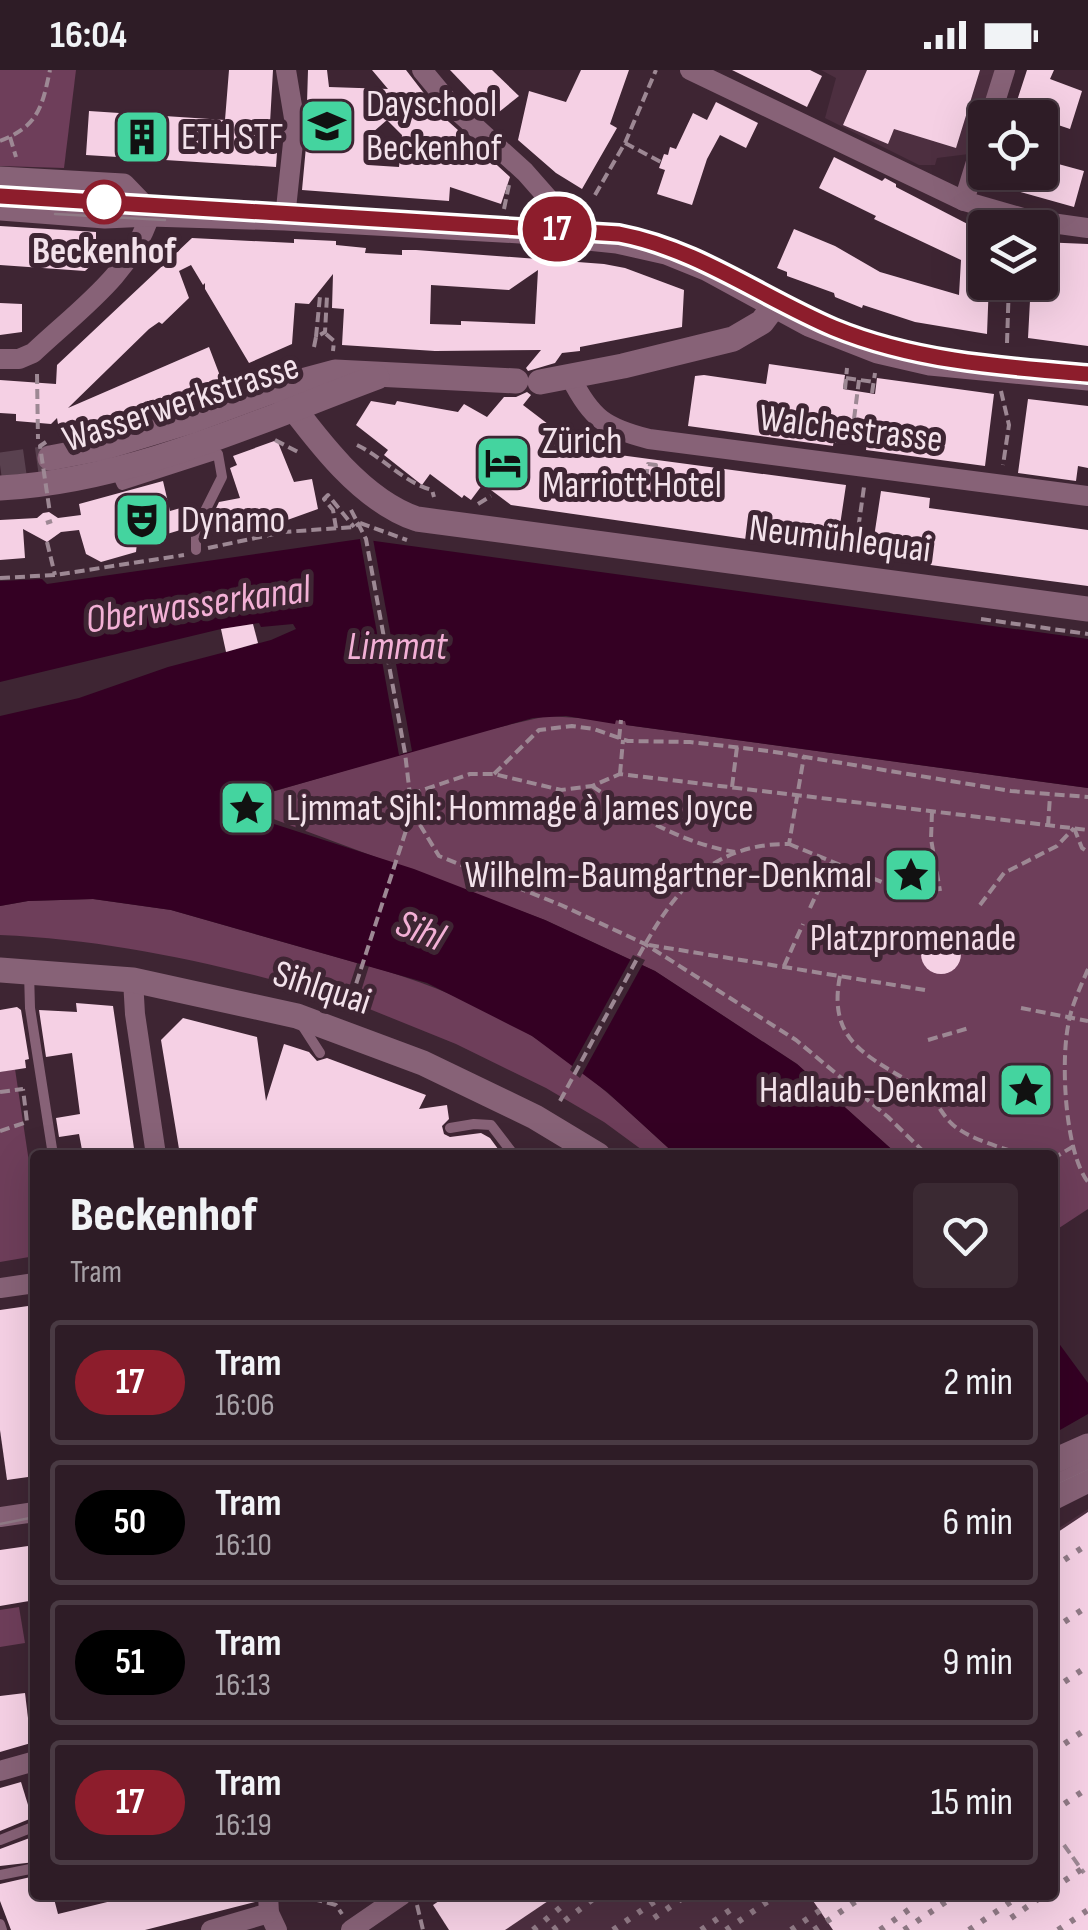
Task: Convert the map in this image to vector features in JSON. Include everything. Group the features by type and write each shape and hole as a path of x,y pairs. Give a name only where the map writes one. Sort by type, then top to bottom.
{"street":[{"path":"286,70 295,124 286,218"},
{"path":"422,70 452,105 546,196 556,234"},
{"path":"690,70 964,201 1030,220 1088,228"},
{"path":"996,100 1005,70"},
{"path":"9,170 123,186 150,214"},
{"path":"964,201 968,188"},
{"path":"0,208 105,216 286,218 617,241 666,252 708,269 831,333 896,355 1088,378"},
{"path":"0,359 19,359 33,353 124,266 144,237 150,214"},
{"name":"Wasserwerkstrasse","path":"45,448 102,448 191,421 382,375 528,382 571,378 732,338 762,322 774,306"},
{"name":"Walchestrasse","path":"571,378 594,415 618,430 648,439 1088,496"},
{"name":"Wasserwerkstrasse","path":"0,488 118,477 286,398"},
{"name":"Neumühlequai","path":"286,398 370,495 399,513 418,519 1088,609"},
{"name":"Sihlquai","path":"0,970 133,980 297,1016 451,1086 535,1116 590,1150"},
{"path":"133,980 155,1150"},
{"path":"0,1288 30,1283"},
{"path":"1058,1459 1088,1446"},
{"path":"1058,1495 1088,1480"},
{"path":"0,1518 30,1513"},
{"path":"0,1772 30,1762"},
{"path":"352,1930 402,1900"},
{"path":"211,1930 271,1913"}],"lane":[{"path":"118,477 218,454 222,476 196,529 196,550"},
{"path":"29,972 30,1008 52,1150"},
{"path":"297,1016 320,1053"},
{"path":"450,1128 491,1125 510,1150"},
{"path":"1058,1478 1088,1464"},
{"path":"0,1840 30,1828"},
{"path":"0,1875 30,1869"}],"path":[{"path":"0,141 30,126 42,107 50,70"},
{"path":"595,195 625,143 656,70"},
{"path":"9,170 10,137"},
{"path":"625,143 660,162"},
{"path":"504,209 509,185"},
{"path":"314,347 320,296"},
{"path":"327,296 325,332 334,341 333,351"},
{"path":"1006,343 1008,300"},
{"path":"316,337 325,332"},
{"path":"845,389 847,368"},
{"path":"872,394 875,373"},
{"path":"36,435 37,374"},
{"path":"846,378 874,382"},
{"path":"854,419 860,380"},
{"path":"1001,391 1008,424 1002,472"},
{"path":"839,435 865,439"},
{"path":"266,439 286,444 305,458"},
{"path":"357,445 415,485 432,490 434,497"},
{"path":"45,448 50,512"},
{"path":"646,479 648,464 656,465 654,481"},
{"path":"336,528 333,510 324,499 328,496 357,525"},
{"path":"340,496 366,539 412,812 349,1007"},
{"path":"423,496 442,498"},
{"path":"476,505 491,496"},
{"path":"856,544 862,498"},
{"path":"0,578 55,576 176,558 196,550 284,532 357,525"},
{"path":"48,542 55,576"},
{"path":"620,774 621,720"},
{"path":"494,774 539,730 572,726 620,739 804,756 1050,795 1088,796"},
{"path":"732,786 737,748"},
{"path":"790,844 804,756"},
{"path":"410,794 470,774 494,774 561,790 592,786 620,774 1088,830"},
{"path":"592,786 628,810 701,846 734,852"},
{"path":"1048,826 1050,795"},
{"path":"932,810 930,839 940,892"},
{"path":"412,812 439,856 561,904 645,944 796,1040 923,1150"},
{"path":"1074,828 1082,848 1088,852"},
{"path":"980,905 1004,874 1057,846 1074,828"},
{"path":"560,1101 666,907 688,884 734,852 790,844 923,899"},
{"path":"810,908 832,862"},
{"path":"904,891 910,877"},
{"path":"784,966 803,924"},
{"path":"645,944 924,990"},
{"path":"1088,969 1069,1018 1064,1056 1074,1146 1088,1182"},
{"path":"840,976 840,1017 860,1053 928,1095 955,1127 1011,1150"},
{"path":"1021,1008 1088,1022"},
{"path":"928,1040 968,1028"},
{"path":"0,1092 23,1088 27,1122 0,1132"},
{"path":"1058,1155 1074,1146"},
{"path":"1064,1845 1084,1874"},
{"path":"317,1900 336,1905 352,1930"},
{"path":"411,1900 423,1930"}],"shaded area":[{"path":"821,70 995,70 986,100 968,100 968,154 937,158 935,165 919,165 825,118 836,78"},
{"path":"1088,1509 1088,1930 495,1930 537,1900 1058,1900 1058,1529"}],"green space":[{"name":"Beckenhof","path":"0,70 76,70 64,168 0,166"},
{"name":"Platzpromenade","path":"547,716 626,721 626,725 1088,788 1088,1209 1058,1229 1058,1150 892,1150 797,1064 655,971 545,920 244,805 258,796 470,734"},
{"path":"93,899 171,910 357,963 345,1000 174,957 88,943 0,935 0,906"},
{"path":"369,966 453,995 552,1049 670,1150 642,1150 546,1088 456,1044 357,1004"},
{"path":"15,1069 30,1169 30,1257 0,1262 0,1072"},
{"path":"19,1607 25,1643 0,1647 0,1610"}],"water":[{"name":"Limmat","path":"360,539 1088,639 1088,788 626,725 625,721 616,720 615,724 566,716 533,718 246,799 241,807 249,816 414,869 545,920 655,971 797,1064 892,1150 671,1150 607,1092 532,1036 427,983 171,910 93,899 0,906 0,716 79,698 296,629 293,624 261,627 259,623 221,629 0,682 0,581 42,579 47,584"},
{"path":"1058,1342 1088,1383 1088,1414 1058,1431"}],"pier":[{"path":"360,539 373,539 412,751 399,755"},
{"path":"633,955 645,960 580,1078 570,1070"}],"building":[{"path":"229,70 273,70 270,123 279,123 276,167 86,155 89,111 225,120"},
{"path":"308,70 327,70 329,87 388,89 372,70 406,70 440,114 468,139 464,148 486,155 510,177 501,204 450,187 449,201 302,190","holes":["387,120 402,135 399,167 368,165 365,139"]},
{"path":"450,70 492,70 519,96 494,116"},
{"path":"581,70 629,70 610,124 617,128 582,189 556,173 518,140 529,91 566,102"},
{"path":"732,70 810,70 822,76 807,107"},
{"path":"867,70 980,70 956,148 894,129 888,144 843,125"},
{"path":"1027,70 1054,70 1050,79 1082,91 1070,129 1058,125 1058,100 1017,100"},
{"path":"716,102 758,123 746,148 720,135 707,159 692,205 657,194 665,170 659,168 664,154 668,155 670,147 676,149 693,113 707,120"},
{"path":"834,157 882,181 885,178 968,224 968,300 988,300 987,334 915,322 863,305 862,308 777,268 794,229 835,246 880,272 959,295 961,260 819,188"},
{"path":"1058,164 1084,171 1074,207 1013,190 1058,190"},
{"path":"0,226 96,232 96,261 85,271 0,265"},
{"path":"192,238 336,241 336,245 366,248 365,253 402,255 402,250 416,250 604,264 684,290 682,327 580,347 580,351 562,353 555,363 528,371 526,368 541,350 435,351 342,345 344,309 332,308 333,274 309,304 295,303 292,344 249,363 191,265 179,271 189,298 162,324 149,329 68,408 209,347 222,381 108,425 71,435 60,436 57,418 51,424 16,421 16,414 0,413 0,380 56,384 57,365","holes":["538,270 535,324 430,324 431,285 509,290"]},
{"path":"1058,243 1088,244 1088,346 1028,338 1030,300 1058,300"},
{"path":"0,303 22,304 22,332 0,335"},
{"path":"769,364 845,375 843,389 875,394 877,378 994,394 985,466 866,450 868,436 835,432 833,446 688,426 695,376 766,384"},
{"path":"527,392 531,395 523,405 582,450 846,485 836,552 511,505 483,484 471,500 464,495 462,498 430,474 422,485 384,455 388,450 356,425 371,401 395,405 397,401 458,412 464,404 487,417 504,397"},
{"path":"1028,399 1088,406 1088,468 1078,466 1076,481 1018,473"},
{"path":"277,440 294,482 312,479 318,509 279,523 277,517 206,529 219,502 240,498 230,468 237,465 233,456"},
{"name":"Dynamo","path":"163,481 170,511 184,507 196,510 187,528 137,543 136,552 101,562 86,554 79,530 61,532 47,542 23,529 25,558 0,560 0,520 37,518 49,512 58,518 81,515 79,504"},
{"path":"881,491 930,498 929,508 1088,530 1088,586 871,557"},
{"path":"253,624 258,643 226,652 221,629"},
{"path":"941,934 955,940 961,954 955,968 941,974 927,968 921,954 927,940"},
{"path":"76,1003 113,1006 134,1150 82,1150 79,1134 59,1137 56,1118 80,1114 72,1053 46,1057 39,1010 77,1012"},
{"path":"0,1010 21,1010 29,1059 25,1060 26,1068 0,1072"},
{"path":"183,1018 257,1037 266,1101 284,1044 309,1052 317,1061 327,1058 426,1095 419,1109 447,1105 449,1119 442,1126 444,1134 450,1137 481,1133 499,1150 179,1150 161,1040"},
{"path":"30,1306 30,1477 7,1480 0,1430 0,1310"},
{"path":"1088,1512 1088,1930 833,1930 812,1900 1058,1900 1058,1532"},
{"path":"30,1546 30,1601 0,1606 0,1550"},
{"path":"25,1693 30,1743 0,1752 0,1696"},
{"path":"21,1782 30,1819 0,1831 0,1788"},
{"path":"30,1838 30,1863 0,1866 0,1849"},
{"path":"30,1877 30,1900 54,1900 58,1914 115,1900 255,1902 145,1930 11,1930 0,1901 0,1884"},
{"path":"440,1900 550,1900 505,1930 449,1930 433,1905"}],"tunnel":[{"path":"0,465 50,458"}],"tram line":[{"path":"0,196 619,234 702,262 807,316 864,339 959,361 1088,374"},
{"name":"17","path":"0,196 619,234 692,256 799,311 880,344 991,365 1088,374"},
{"path":"55,214 165,220"},
{"path":"1058,1482 1088,1468"},
{"path":"0,1524 30,1518"}],"railway":[{"path":"1058,1564 1088,1544"},
{"path":"1058,1626 1088,1606"},
{"path":"1058,1686 1088,1666"},
{"path":"1058,1748 1088,1728"},
{"path":"1058,1808 1088,1788"},
{"path":"1058,1885 1088,1865"},
{"path":"553,1930 592,1900"},
{"path":"613,1930 657,1900"},
{"path":"654,1918 680,1900"},
{"path":"726,1930 770,1900"},
{"path":"814,1930 858,1900"},
{"path":"904,1930 949,1900"},
{"path":"969,1930 1014,1900"},
{"path":"1011,1918 1037,1900"},
{"path":"701,1930 736,1906"},
{"path":"880,1930 914,1906"},
{"path":"533,1930 561,1907"},
{"path":"791,1930 822,1909"},
{"path":"1058,1930 1088,1910"}],"place":[{"name":"Dayschool Beckenhof","path":"327,126"},
{"name":"ETH STF","path":"142,137"},
{"name":"Beckenhof","path":"104,202"},
{"name":"Zürich Marriott Hotel","path":"503,463"},
{"name":"Dynamo","path":"142,520"},
{"name":"Ljmmat Sjhl: Hommage à James Joyce","path":"247,808"},
{"name":"Wilhelm-Baumgartner-Denkmal","path":"911,875"},
{"name":"Hadlaub-Denkmal","path":"1026,1090"}],"water label":[{"name":"Oberwasserkanal","path":"198,605"},
{"name":"Sihl","path":"420,931"}]}
